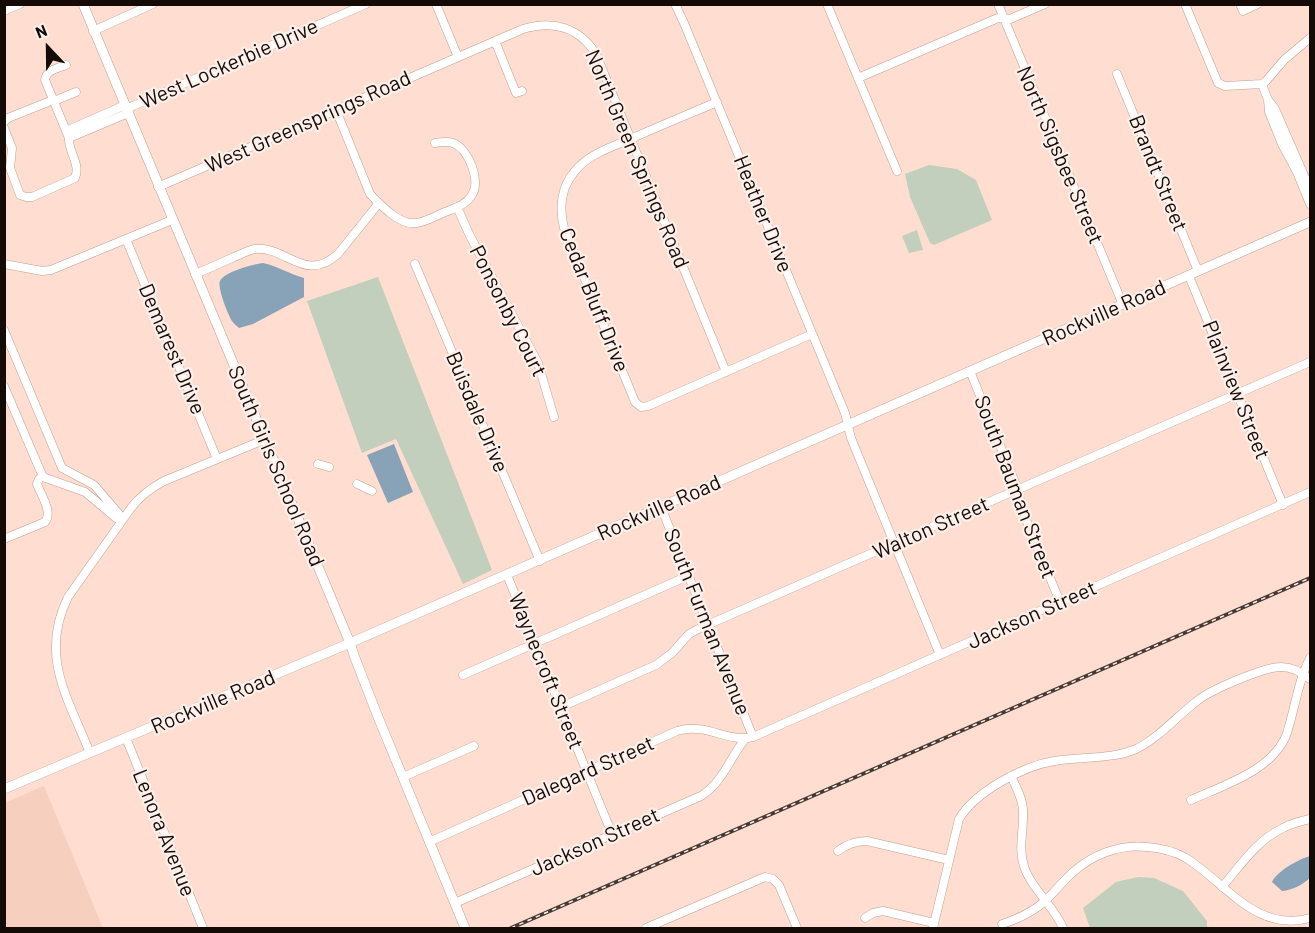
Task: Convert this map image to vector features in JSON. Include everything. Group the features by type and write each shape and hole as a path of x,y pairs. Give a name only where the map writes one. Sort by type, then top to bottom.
{"main road":[{"name":"South Girls School Road","path":"83,4 266,439 465,928"},
{"name":"Rockville Road","path":"4,789 540,561 1311,222"}],"street":[{"path":"4,11 20,4"},
{"path":"93,31 153,4"},
{"name":"West Lockerbie Drive","path":"67,134 366,4"},
{"path":"436,4 458,57"},
{"name":"Heather Drive","path":"675,4 846,416 851,438 940,655"},
{"path":"827,4 897,171"},
{"name":"North Sigsbee Street","path":"998,4 1123,305"},
{"path":"858,78 998,18 1010,20 1045,4"},
{"path":"1185,4 1218,83 1224,86 1262,84 1284,60 1311,39"},
{"path":"1241,8 1258,4"},
{"name":"North Green Springs Road","path":"458,57 525,28 538,25 563,27 587,42 596,54 726,372"},
{"path":"495,41 516,93 522,91"},
{"name":"West Greensprings Road","path":"159,187 458,57"},
{"path":"4,128 12,148 11,173 20,195 32,196 75,178 78,168 45,80 49,72 66,65"},
{"name":"Brandt Street","path":"1118,74 1198,271"},
{"path":"1262,84 1268,100 1269,112 1282,144 1311,204"},
{"path":"4,122 8,118 76,92"},
{"path":"1268,100 1275,109 1311,189"},
{"name":"Cedar Bluff Drive","path":"717,102 592,156 574,171 566,186 561,208 566,233 636,402 641,407 726,372"},
{"path":"336,110 368,191 398,220 411,224 421,223 464,204 472,195 475,175 466,154 458,146 446,142 435,143"},
{"path":"195,274 248,251 258,249 271,251 308,266 323,264 338,254 379,203"},
{"name":"Ponsonby Court","path":"457,207 470,236 538,363 555,417"},
{"path":"4,264 42,271 51,270 172,220"},
{"name":"Demarest Drive","path":"126,239 218,459"},
{"name":"Buisdale Drive","path":"415,264 540,561"},
{"name":"Plainview Street","path":"1189,276 1283,504"},
{"path":"4,330 62,468 94,485 122,520"},
{"path":"726,372 812,334"},
{"name":"Walton Street","path":"561,707 656,665 672,653 689,634 708,625 1311,362"},
{"name":"South Bauman Street","path":"970,371 1060,602"},
{"path":"4,386 43,477 85,492 116,518 122,520"},
{"path":"90,753 59,677 55,654 60,616 68,597 122,520 148,490 164,481 266,439"},
{"path":"318,464 329,467"},
{"path":"4,539 45,522 48,518 48,512 37,484 43,477"},
{"path":"357,484 372,491"},
{"name":"Jackson Street","path":"455,903 708,791 722,776 737,749 749,738 1311,492"},
{"name":"South Furman Avenue","path":"661,507 708,625 749,738"},
{"name":"Waynecroft Street","path":"507,575 612,834"},
{"path":"464,675 688,576"},
{"path":"1191,800 1255,770 1279,749 1307,677 1311,658"},
{"path":"865,918 883,911 933,926 957,824 963,812 997,784 1011,776 1036,765 1053,761 1114,755 1137,748 1153,738 1203,696 1269,668 1290,668 1307,677"},
{"name":"Dalegard Street","path":"429,842 674,732 706,729 736,738 749,738"},
{"name":"Lenora Avenue","path":"126,738 203,928"},
{"path":"403,777 474,746"},
{"path":"1011,776 1023,808 1023,864 1027,874 1058,917 1063,928"},
{"path":"1222,887 1267,837 1283,828 1311,819"},
{"path":"838,851 855,842 867,841 949,860"},
{"path":"1002,924 1027,914 1046,900 1087,861 1113,849 1138,846 1162,849 1184,856 1249,912 1268,921 1301,922 1311,918"},
{"path":"646,928 765,877 776,880 780,886 797,928"}],"shaded area":[{"path":"44,786 103,928 5,928 5,803"}],"green space":[{"path":"929,165 957,169 976,180 992,220 934,245 930,243 910,197 905,174"},
{"path":"917,230 923,250 909,253 902,236"},
{"path":"378,277 492,570 463,584 396,439 362,453 307,301"},
{"path":"1138,877 1154,878 1183,891 1207,921 1207,928 1090,928 1083,908 1116,882"}],"water":[{"path":"263,263 304,278 304,297 253,324 239,328 232,321 226,307 220,281 233,272"},
{"path":"394,444 413,492 388,503 367,455"},
{"path":"1310,856 1310,878 1304,883 1282,891 1272,882 1289,866"}],"railway":[{"path":"511,928 1310,578"}]}
